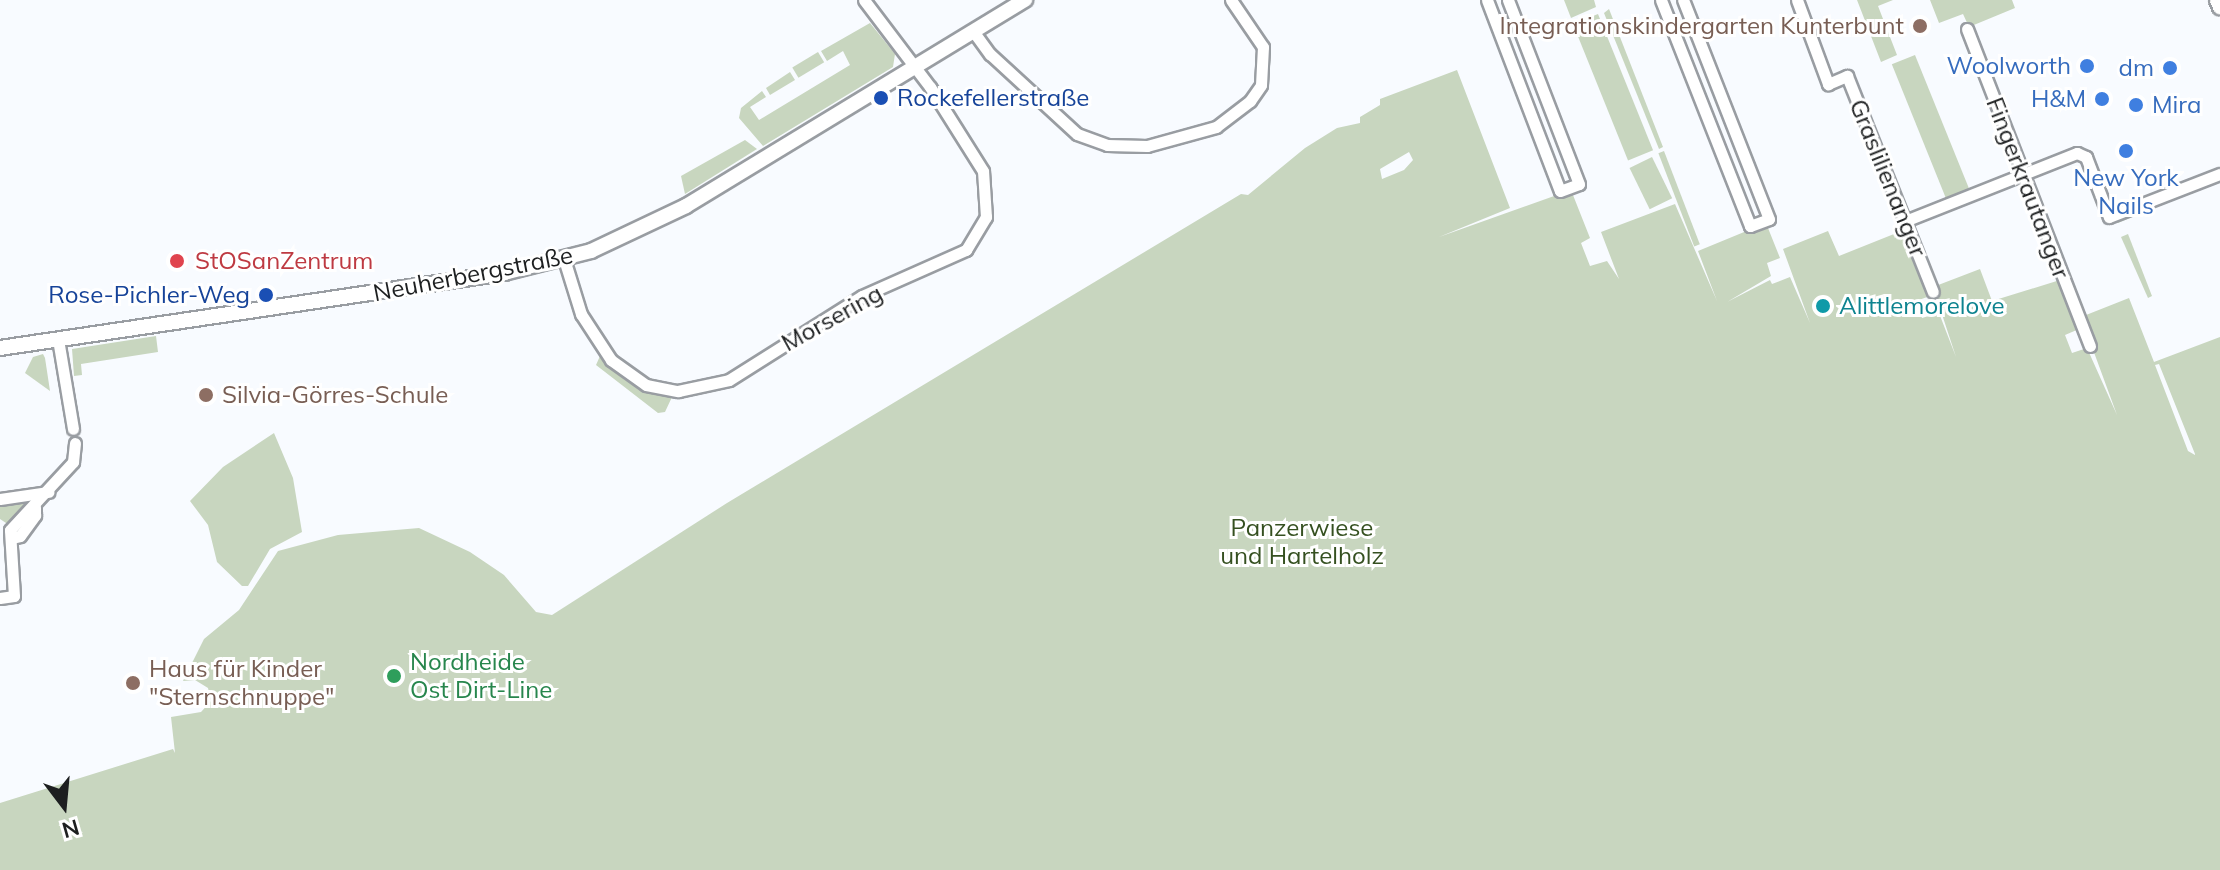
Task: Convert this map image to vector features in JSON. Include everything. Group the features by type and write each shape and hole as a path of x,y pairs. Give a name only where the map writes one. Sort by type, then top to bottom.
{"main road":[{"name":"Neuherbergstraße","path":"0,348 462,280 564,259 660,220 1025,0"},
{"path":"2217,0 2220,7"}],"street":[{"path":"864,0 915,67"},
{"path":"973,31 990,54 1077,134 1107,145 1147,146 1216,127 1250,101 1261,85 1263,47 1231,0"},
{"path":"1487,0 1560,191 1579,184 1508,0"},
{"path":"1664,1 1750,226 1769,219 1683,0"},
{"name":"Graslilienanger","path":"1797,0 1828,84 1847,76 1933,292"},
{"name":"Fingerkrautanger","path":"1967,29 2090,346"},
{"path":"1505,47 1524,40"},
{"name":"Morsering","path":"564,259 581,314 611,360 646,385 678,391 729,380 862,296 950,260 966,250 983,226 987,183 966,141 915,67"},
{"path":"1718,144 1736,137"},
{"path":"1905,221 2082,154 2109,217 2220,174"},
{"path":"58,339 73,429"},
{"path":"0,598 14,596 7,530 20,536 35,515 35,507 73,462 75,443"},
{"path":"0,499 48,492"}],"green space":[{"path":"1564,0 1594,0 1596,7 1571,18"},
{"path":"1857,0 1893,0 1878,6 1897,55 1881,62"},
{"path":"1930,0 2012,0 2015,8 1969,27 1963,14 1939,23"},
{"path":"1609,9 1663,147 1659,149 1604,13"},
{"path":"1598,14 1653,150 1628,160 1573,24"},
{"path":"870,23 895,54 893,67 763,146 739,118 741,108 762,91 766,97 750,107 759,120 850,65 843,51 827,61 821,51"},
{"path":"818,52 824,62 798,78 792,67"},
{"path":"1915,55 1970,190 1947,200 1892,64"},
{"name":"Panzerwiese und Hartelholz","path":"1457,70 1510,208 1439,237 1571,190 1590,238 1581,243 1590,266 1607,261 1619,279 1601,232 1675,204 1717,301 1698,251 1766,223 1780,258 1767,263 1771,276 1727,302 1770,280 1772,284 1790,277 1810,323 1783,249 1828,231 1839,256 1904,230 1930,296 1916,301 1922,318 1939,313 1956,357 1933,287 1980,269 1992,301 2060,280 2079,329 2065,335 2072,353 2087,348 2117,415 2081,317 2129,298 2154,362 2220,337 2220,870 0,870 0,803 173,749 175,753 171,717 201,712 211,701 208,688 195,680 183,681 204,639 239,610 278,551 338,535 419,528 470,552 504,575 536,612 552,615 727,503 1241,194 1248,195 1305,148 1337,128 1360,123 1360,117 1380,105 1380,99","holes":["1409,152 1413,160 1404,170 1382,179 1380,169","2159,364 2195,454 2195,455 2188,451 2155,365"]},
{"path":"790,72 795,80 770,95 766,88"},
{"path":"745,140 757,149 685,194 681,176"},
{"path":"1664,151 1700,244 1694,247 1658,153"},
{"path":"1652,157 1672,198 1650,209 1630,168"},
{"path":"2220,180 2118,223 2117,219"},
{"path":"2128,234 2152,296 2148,298 2121,237"},
{"path":"156,336 158,352 81,364 82,375 74,376 72,349"},
{"path":"43,354 50,391 25,373 33,357"},
{"path":"600,356 625,380 672,397 665,412 658,413 596,365"},
{"path":"274,433 293,478 302,532 270,549 248,586 242,586 217,562 208,525 190,501 223,467"},
{"path":"27,500 9,525 0,519 0,504"}],"place":[{"name":"Integrationskindergarten Kunterbunt","path":"1920,26"},
{"name":"Woolworth","path":"2087,66"},
{"name":"dm","path":"2170,68"},
{"name":"Rockefellerstraße","path":"881,98"},
{"name":"H&M","path":"2102,99"},
{"name":"Mira","path":"2136,105"},
{"name":"New York Nails","path":"2126,151"},
{"name":"StOSanZentrum","path":"177,261"},
{"name":"Rose-Pichler-Weg","path":"266,295"},
{"name":"Alittlemorelove","path":"1823,306"},
{"name":"Silvia-Görres-Schule","path":"206,395"},
{"name":"Nordheide Ost Dirt-Line","path":"394,676"},
{"name":"Haus für Kinder \"Sternschnuppe\"","path":"133,683"}]}
